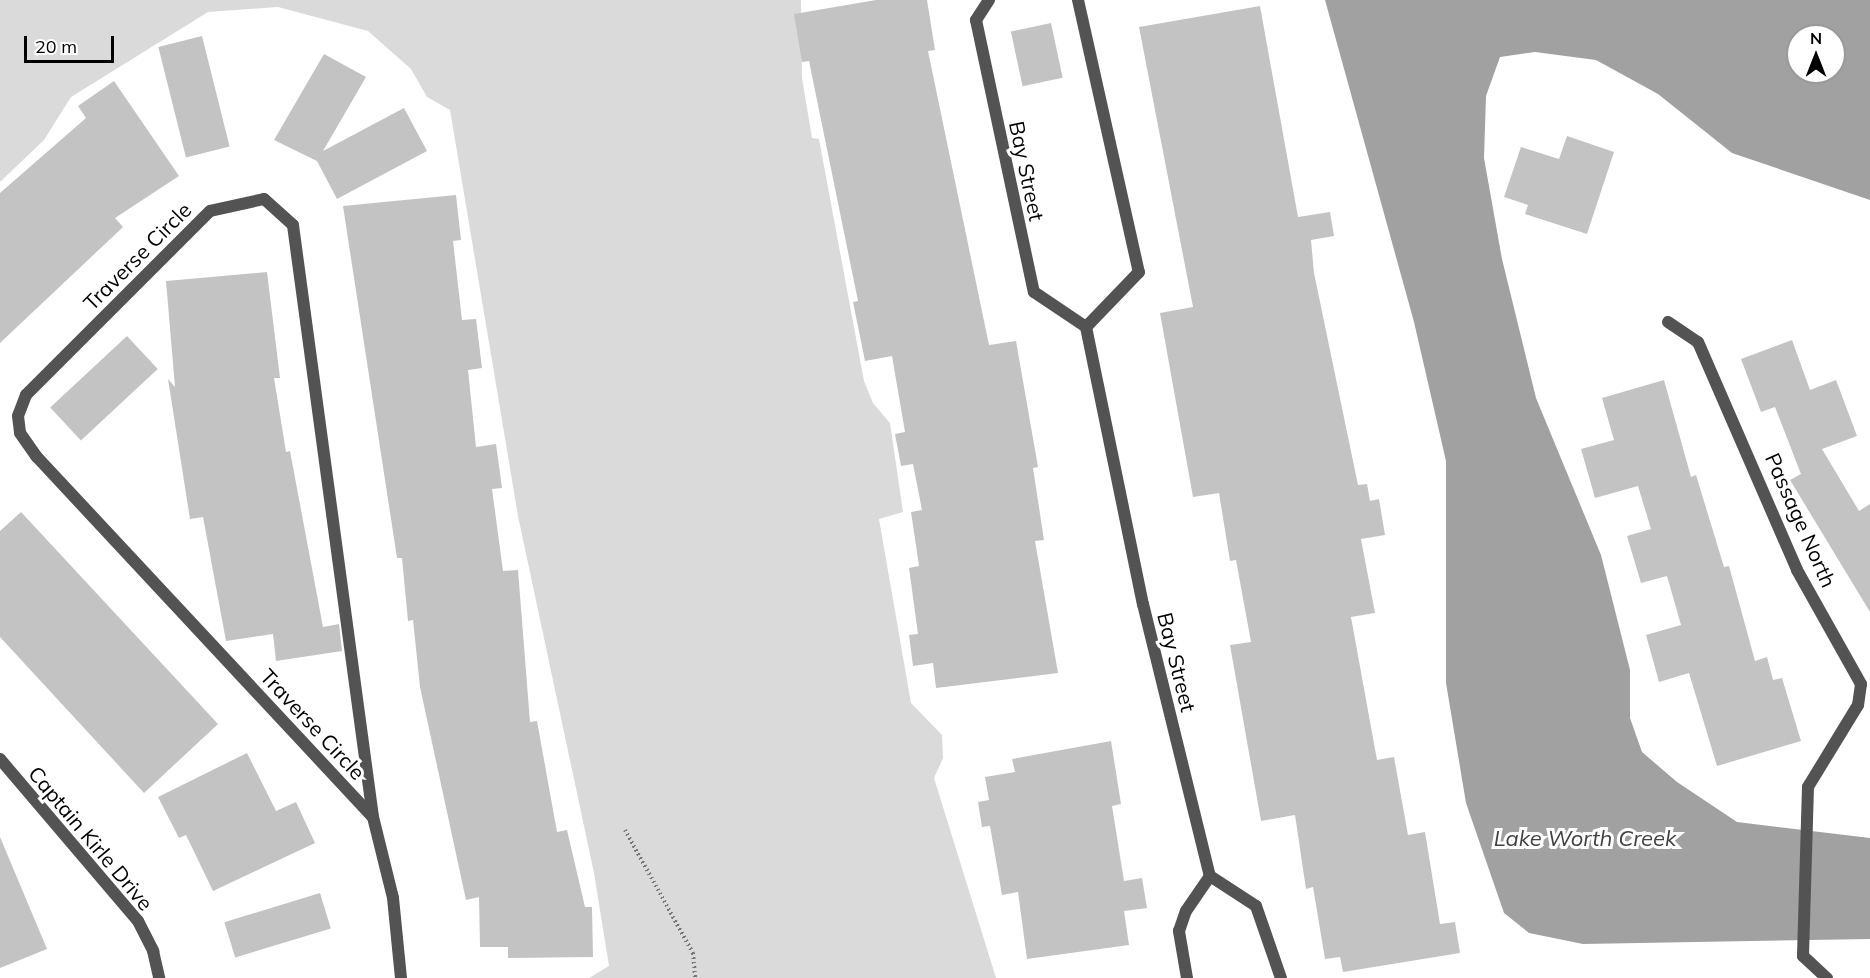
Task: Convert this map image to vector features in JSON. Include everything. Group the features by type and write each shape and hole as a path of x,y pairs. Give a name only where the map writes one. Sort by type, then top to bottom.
{"street":[{"name":"Bay Street","path":"989,0 976,20 1034,292 1086,327 1143,604 1210,876"},
{"path":"1078,0 1139,272 1086,327"},
{"name":"Traverse Circle","path":"373,817 37,457 21,433 18,416 26,395 210,211 264,199 293,225 373,817 393,898 401,978"},
{"name":"Passage North","path":"1668,322 1698,342 1797,570 1861,684 1858,705 1808,787 1803,956 1827,978"},
{"name":"Captain Kirle Drive","path":"0,759 138,921 153,951 159,978"},
{"path":"1187,978 1179,931 1186,911 1210,876 1256,906 1281,978"}],"path":[{"path":"625,830 693,953 695,978"}],"shaded area":[{"path":"0,0 801,0 802,78 812,138 819,139 864,381 873,403 890,423 903,512 879,519 911,703 942,735 943,758 934,778 996,978 589,978 609,966 594,873 518,516 450,110 427,97 411,69 368,31 278,7 208,12 71,97 44,140 0,182"}],"water":[{"name":"Lake Worth Creek","path":"1325,0 1870,0 1870,200 1732,153 1658,94 1596,60 1535,52 1500,57 1486,96 1484,158 1502,259 1536,398 1601,555 1630,670 1630,718 1642,752 1677,782 1737,822 1870,838 1870,939 1583,944 1529,933 1504,913 1466,803 1446,683 1446,461 1414,322"}],"building":[{"path":"876,0 927,0 935,50 928,51 989,345 1016,341 1038,467 1033,468 1044,540 1035,541 1058,673 936,688 933,663 913,666 909,635 918,634 909,568 919,566 911,512 922,510 913,464 901,466 895,434 905,432 892,356 865,361 853,302 858,301 809,61 802,62 794,14"},
{"path":"1260,6 1298,217 1330,212 1334,236 1311,240 1314,273 1358,485 1367,484 1370,501 1379,499 1385,535 1361,539 1375,613 1351,617 1377,760 1394,757 1408,835 1425,832 1440,924 1455,922 1460,953 1343,972 1340,957 1325,959 1313,887 1306,889 1295,815 1261,821 1230,645 1251,642 1236,560 1230,561 1219,493 1193,497 1160,313 1193,307 1139,27"},
{"path":"1051,23 1063,78 1023,86 1011,32"},
{"path":"202,36 230,147 186,158 158,47"},
{"path":"324,54 366,77 323,151 404,108 427,151 337,199 317,161 274,140"},
{"path":"114,81 179,176 115,218 123,227 0,343 0,193 86,118 78,106"},
{"path":"1567,136 1614,152 1587,234 1525,214 1528,205 1504,197 1521,147 1559,159"},
{"path":"456,195 461,240 453,241 462,320 476,319 482,368 468,370 476,447 496,444 502,488 492,489 503,571 518,570 530,722 537,721 557,832 567,830 585,907 592,907 593,957 508,958 508,947 480,947 479,897 466,900 420,687 413,620 408,621 402,558 397,558 343,206"},
{"path":"267,272 280,378 274,378 286,452 290,451 323,627 339,624 342,651 276,661 273,634 226,641 203,517 190,519 168,379 175,387 166,281"},
{"path":"127,336 158,369 81,441 50,408"},
{"path":"1792,340 1810,390 1836,380 1857,436 1822,449 1859,511 1870,504 1870,612 1790,480 1801,474 1775,407 1761,412 1741,359"},
{"path":"1664,380 1691,477 1696,475 1724,567 1729,566 1755,661 1767,657 1773,680 1782,678 1801,741 1717,766 1689,673 1659,682 1646,635 1681,625 1667,576 1641,583 1627,536 1651,529 1638,486 1595,498 1581,449 1614,440 1602,398"},
{"path":"21,512 218,724 144,793 0,637 0,531"},
{"path":"1111,741 1121,804 1112,806 1124,881 1142,878 1147,908 1124,911 1129,945 1027,959 1018,892 1002,895 990,826 982,827 978,802 989,800 985,777 1015,772 1012,759"},
{"path":"247,753 276,811 296,802 315,843 213,891 186,835 179,838 158,797"},
{"path":"0,837 47,949 0,968"},
{"path":"320,893 331,928 235,958 224,922"}]}
